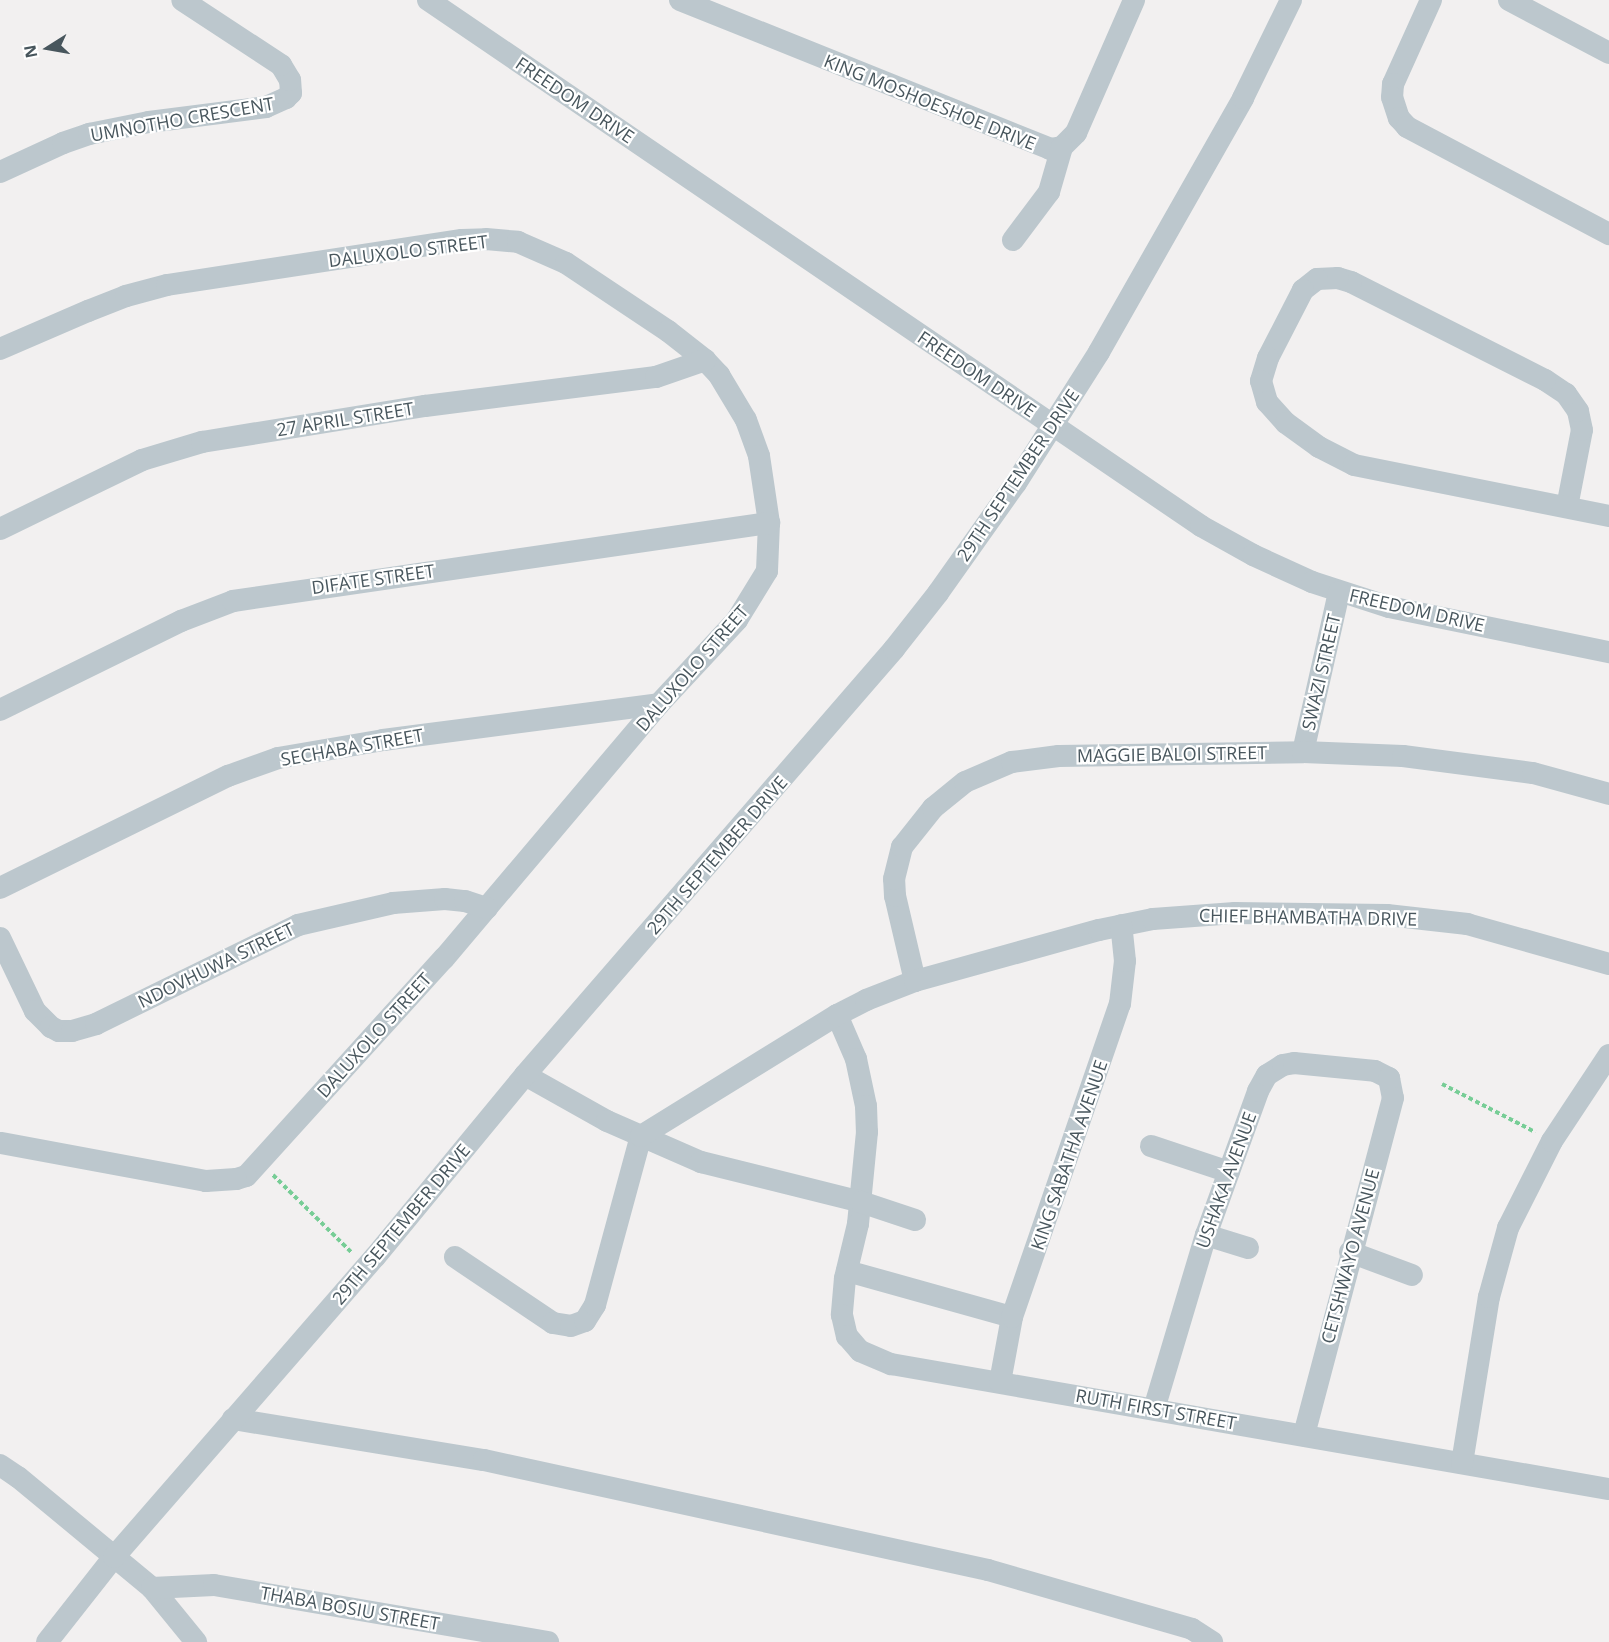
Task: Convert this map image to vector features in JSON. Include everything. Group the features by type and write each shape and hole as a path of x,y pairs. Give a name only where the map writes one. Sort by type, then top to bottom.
{"street":[{"name":"UMNOTHO CRESCENT","path":"0,172 63,143 89,134 149,122 266,107 286,98 291,93 291,80 281,65 182,0"},
{"name":"FREEDOM DRIVE","path":"428,0 1053,426 1225,540 1282,570 1389,607 1609,652"},
{"name":"KING MOSHOESHOE DRIVE","path":"680,0 1034,145 1050,149 1062,147 1076,133 1124,3"},
{"name":"29TH SEPTEMBER DRIVE","path":"47,1642 114,1557 366,1267 525,1075 894,649 979,537 1053,426 1177,219 1243,98 1291,0"},
{"path":"1431,0 1401,62 1392,97 1399,118 1407,127 1609,234"},
{"path":"1509,0 1609,53"},
{"path":"1013,240 1049,192 1062,147"},
{"name":"DALUXOLO STREET","path":"0,350 107,303 167,285 486,239 518,242 549,254 668,331 705,360 732,392 747,420 759,456 769,523 767,570 753,597 737,620 659,704 487,908 246,1176 206,1181 0,1143"},
{"path":"1567,507 1582,430 1578,411 1566,394 1545,380 1352,282 1338,278 1317,279 1303,290 1263,373 1264,395 1278,417 1319,447 1354,465 1609,516"},
{"name":"27 APRIL STREET","path":"0,529 142,460 202,442 425,406 638,380 705,360"},
{"name":"DIFATE STREET","path":"0,710 181,621 233,601 769,523"},
{"name":"SWAZI STREET","path":"1303,752 1339,591"},
{"name":"SECHABA STREET","path":"0,888 228,776 278,758 383,740 659,704"},
{"name":"MAGGIE BALOI STREET","path":"915,981 896,904 894,879 896,863 902,847 933,808 965,782 1012,762 1036,757 1303,752 1460,762 1533,773 1609,794"},
{"name":"NDOVHUWA STREET","path":"0,938 35,1011 51,1027 59,1031 72,1031 96,1024 271,937 308,922 393,903 421,900 465,902 487,908"},
{"name":"CHIEF BHAMBATHA DRIVE","path":"641,1136 837,1015 915,981 1121,925 1153,919 1235,914 1408,917 1467,924 1609,964"},
{"name":"KING SABATHA AVENUE","path":"1000,1382 1012,1317 1120,1004 1125,961 1121,925"},
{"path":"837,1015 856,1059 866,1106 867,1132 861,1202"},
{"path":"1462,1463 1482,1330 1498,1260 1520,1199 1552,1141 1609,1055"},
{"name":"USHAKA AVENUE","path":"1154,1409 1206,1235 1258,1091 1267,1075 1275,1069 1294,1063 1375,1071 1389,1078"},
{"path":"525,1075 581,1108 701,1162 861,1202 915,1220"},
{"name":"CETSHWAYO AVENUE","path":"1304,1435 1350,1252 1393,1098 1389,1078"},
{"path":"455,1257 552,1323 571,1326 585,1321 595,1305 641,1136"},
{"path":"1151,1146 1229,1172"},
{"name":"RUTH FIRST STREET","path":"861,1202 847,1271 842,1315 844,1327 852,1344 860,1351 891,1364 1609,1489"},
{"path":"1206,1235 1248,1248"},
{"path":"1350,1252 1412,1275"},
{"path":"847,1271 1012,1317"},
{"path":"233,1419 484,1460 987,1570 1191,1629 1212,1642"},
{"path":"0,1465 18,1477 152,1588 196,1642"},
{"name":"THABA BOSIU STREET","path":"152,1588 214,1585 548,1642"}],"path":[{"path":"1442,1084 1552,1141"},
{"path":"260,1162 366,1267"}]}
